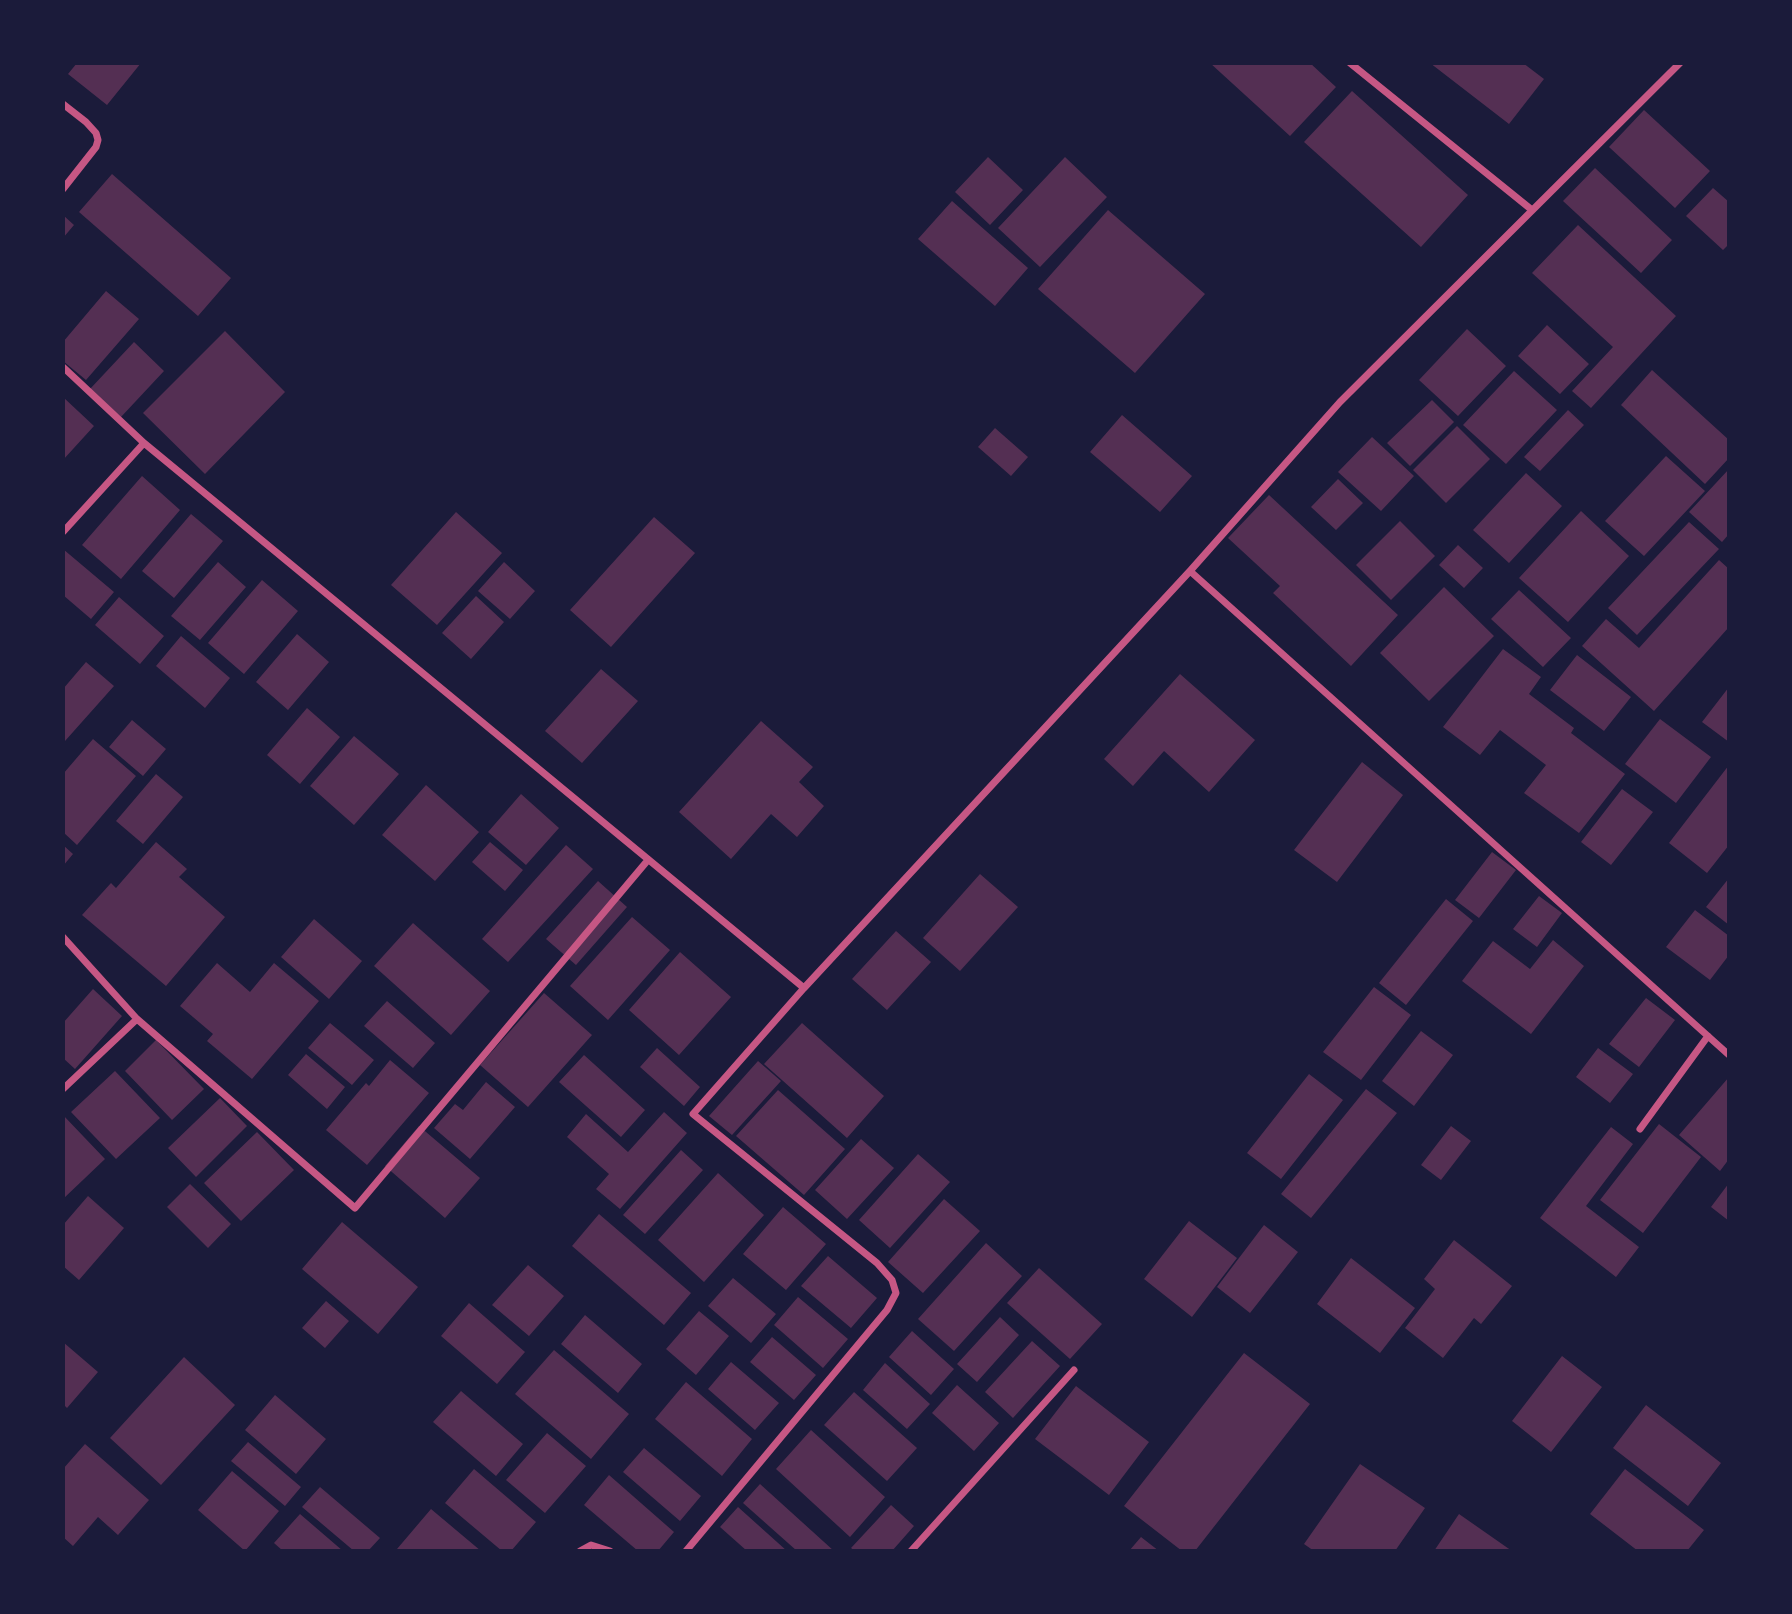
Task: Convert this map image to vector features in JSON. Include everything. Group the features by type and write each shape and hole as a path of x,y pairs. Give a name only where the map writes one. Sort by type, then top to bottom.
{"street":[{"path":"1350,63 1532,210"},
{"path":"686,1551 887,1310 896,1293 892,1280 877,1263 693,1114 804,988 1190,570 1340,402 1680,63"},
{"path":"63,104 86,122 96,133 98,140 96,147 63,189"},
{"path":"63,367 144,443 804,988"},
{"path":"63,532 144,443"},
{"path":"1190,570 1729,1055"},
{"path":"63,937 137,1019 355,1208 648,860"},
{"path":"63,1089 137,1019"},
{"path":"1640,1129 1708,1036"},
{"path":"911,1551 1074,1370"},
{"path":"580,1551 591,1545 610,1551"}],"building":[{"path":"77,63 141,63 107,105 68,74"},
{"path":"1210,63 1310,63 1336,87 1290,136"},
{"path":"1430,63 1523,63 1544,79 1509,124"},
{"path":"1352,91 1468,195 1421,247 1304,142"},
{"path":"1644,110 1710,171 1675,208 1609,147"},
{"path":"988,157 1023,190 990,225 955,192"},
{"path":"1065,157 1107,197 1040,267 998,228"},
{"path":"1595,168 1672,240 1641,273 1563,201"},
{"path":"112,174 231,278 198,316 79,212"},
{"path":"1713,188 1729,202 1729,244 1723,250 1686,216"},
{"path":"952,201 1028,268 995,306 918,239"},
{"path":"1108,210 1205,294 1135,373 1038,289"},
{"path":"63,215 74,225 63,238"},
{"path":"1578,225 1676,316 1591,408 1572,391 1613,347 1532,273"},
{"path":"106,291 139,319 86,380 63,361 63,342"},
{"path":"1547,325 1589,364 1560,394 1518,356"},
{"path":"1467,329 1506,366 1458,416 1419,380"},
{"path":"225,331 285,392 205,474 143,413"},
{"path":"134,342 164,371 121,417 90,389"},
{"path":"1652,370 1729,440 1729,458 1705,484 1621,405"},
{"path":"1514,371 1557,410 1506,464 1463,425"},
{"path":"63,397 94,426 63,460"},
{"path":"1432,400 1454,422 1410,466 1387,443"},
{"path":"1568,410 1584,425 1540,471 1524,457"},
{"path":"1122,415 1192,476 1160,512 1090,452"},
{"path":"1457,426 1490,459 1446,503 1413,470"},
{"path":"995,428 1028,457 1011,476 978,447"},
{"path":"1372,437 1414,476 1381,511 1338,472"},
{"path":"1666,456 1705,491 1644,556 1605,521"},
{"path":"1729,469 1729,534 1722,542 1689,512"},
{"path":"1526,473 1562,506 1509,563 1473,530"},
{"path":"142,476 180,510 121,579 82,545"},
{"path":"1338,479 1363,503 1336,530 1311,507"},
{"path":"1269,495 1398,615 1351,666 1273,593 1280,586 1228,538"},
{"path":"1581,511 1629,556 1568,622 1519,578"},
{"path":"456,512 502,553 437,625 391,585"},
{"path":"191,514 223,541 174,598 142,571"},
{"path":"654,517 695,553 611,647 570,610"},
{"path":"1400,521 1435,556 1391,600 1356,565"},
{"path":"1689,522 1719,549 1637,635 1608,608"},
{"path":"1458,545 1483,568 1464,588 1439,565"},
{"path":"63,549 114,592 91,619 63,595"},
{"path":"1719,560 1729,569 1729,627 1654,711 1582,646 1606,619 1639,648"},
{"path":"218,562 246,587 200,640 171,616"},
{"path":"504,562 535,591 510,619 478,591"},
{"path":"262,580 298,611 244,674 208,643"},
{"path":"1444,587 1494,636 1429,701 1380,653"},
{"path":"1519,590 1571,638 1543,667 1491,619"},
{"path":"476,596 504,622 471,659 442,633"},
{"path":"119,597 164,636 140,664 95,625"},
{"path":"297,634 329,662 288,710 256,682"},
{"path":"181,636 230,678 205,708 156,666"},
{"path":"1503,649 1541,677 1529,694 1574,728 1571,733 1625,774 1579,833 1524,793 1546,765 1500,730 1480,755 1443,727"},
{"path":"1577,655 1631,697 1604,731 1550,690"},
{"path":"86,662 114,686 65,741 63,689"},
{"path":"601,669 638,701 582,763 545,731"},
{"path":"1180,674 1255,740 1209,792 1164,751 1133,786 1104,759"},
{"path":"1729,687 1729,742 1702,722"},
{"path":"307,708 340,737 300,784 267,755"},
{"path":"1660,719 1711,757 1676,803 1625,764"},
{"path":"132,720 166,749 143,776 109,747"},
{"path":"761,721 813,767 799,782 824,806 797,837 771,814 731,859 679,812"},
{"path":"354,736 399,774 354,825 310,786"},
{"path":"93,739 136,776 77,845 63,832 63,774"},
{"path":"1362,762 1403,795 1337,882 1294,850"},
{"path":"1729,765 1729,845 1707,873 1669,843"},
{"path":"156,774 183,797 143,844 116,821"},
{"path":"426,785 479,832 435,881 382,835"},
{"path":"1622,789 1653,812 1611,865 1581,842"},
{"path":"521,794 559,828 526,865 488,832"},
{"path":"156,842 187,869 179,877 225,917 166,986 82,915 111,883 116,888"},
{"path":"490,842 523,870 505,891 472,862"},
{"path":"63,845 73,854 63,866"},
{"path":"566,845 593,869 508,962 482,939"},
{"path":"1492,852 1516,870 1479,918 1455,900"},
{"path":"980,874 1018,907 960,971 923,938"},
{"path":"1729,878 1729,925 1706,907"},
{"path":"598,881 627,907 576,965 546,939"},
{"path":"1539,896 1562,913 1537,947 1513,929"},
{"path":"1446,899 1473,921 1406,1005 1379,983"},
{"path":"1695,910 1729,936 1729,955 1710,980 1666,947"},
{"path":"632,917 670,950 608,1020 570,986"},
{"path":"314,919 362,961 329,999 281,957"},
{"path":"413,923 490,991 451,1035 374,966"},
{"path":"896,931 931,962 887,1010 852,979"},
{"path":"1553,940 1584,966 1531,1034 1462,981 1493,941 1530,969"},
{"path":"680,952 731,997 679,1055 629,1010"},
{"path":"217,963 250,992 274,963 319,1001 252,1079 207,1041 213,1034 180,1006"},
{"path":"1374,987 1411,1015 1361,1080 1323,1052"},
{"path":"93,989 122,1016 75,1069 63,1058 63,1023"},
{"path":"544,993 592,1035 528,1107 480,1065"},
{"path":"1646,998 1675,1020 1639,1067 1609,1044"},
{"path":"387,1001 435,1043 413,1068 364,1026"},
{"path":"330,1023 374,1060 352,1085 308,1048"},
{"path":"802,1023 884,1096 847,1138 764,1064"},
{"path":"1421,1031 1453,1055 1414,1106 1382,1081"},
{"path":"156,1040 204,1089 172,1120 125,1071"},
{"path":"657,1048 700,1087 684,1106 640,1067"},
{"path":"1598,1048 1633,1074 1610,1103 1576,1077"},
{"path":"306,1054 345,1087 327,1109 288,1075"},
{"path":"584,1055 645,1110 621,1137 559,1082"},
{"path":"390,1060 429,1093 367,1165 326,1130 366,1083 369,1086"},
{"path":"758,1061 781,1081 732,1135 709,1116"},
{"path":"115,1071 160,1118 116,1159 71,1112"},
{"path":"1309,1074 1343,1100 1281,1179 1247,1153"},
{"path":"1729,1077 1729,1159 1720,1171 1679,1135"},
{"path":"486,1082 515,1107 470,1159 434,1128 455,1104 463,1110"},
{"path":"1366,1089 1397,1113 1311,1218 1281,1194"},
{"path":"778,1090 845,1149 804,1195 736,1136"},
{"path":"220,1098 247,1126 196,1177 168,1148"},
{"path":"664,1112 687,1133 620,1209 596,1189 609,1174 567,1137 586,1114 628,1152"},
{"path":"63,1115 105,1159 63,1199"},
{"path":"1659,1124 1701,1157 1643,1233 1600,1200"},
{"path":"419,1126 480,1178 445,1218 385,1166"},
{"path":"1451,1126 1471,1141 1441,1180 1421,1165"},
{"path":"1611,1127 1633,1144 1586,1206 1639,1247 1616,1277 1540,1218"},
{"path":"257,1132 294,1170 241,1221 204,1183"},
{"path":"861,1139 894,1168 847,1219 815,1190"},
{"path":"681,1150 703,1170 645,1234 623,1215"},
{"path":"918,1154 950,1182 890,1248 859,1220"},
{"path":"718,1173 764,1215 704,1282 658,1240"},
{"path":"1729,1183 1729,1221 1711,1207"},
{"path":"190,1184 231,1224 208,1248 167,1207"},
{"path":"88,1196 124,1228 79,1280 63,1266 63,1225"},
{"path":"944,1199 980,1231 923,1293 888,1262"},
{"path":"783,1207 826,1244 786,1290 743,1254"},
{"path":"599,1214 691,1293 664,1325 572,1246"},
{"path":"1189,1221 1237,1258 1192,1317 1144,1279"},
{"path":"342,1222 418,1287 378,1334 302,1269"},
{"path":"1264,1225 1298,1252 1250,1313 1217,1287"},
{"path":"1454,1240 1512,1286 1481,1324 1474,1318 1443,1358 1405,1328 1435,1289 1424,1279"},
{"path":"986,1243 1022,1276 954,1351 918,1319"},
{"path":"828,1256 877,1298 851,1328 801,1286"},
{"path":"1351,1258 1415,1308 1380,1353 1317,1304"},
{"path":"528,1265 564,1296 529,1336 492,1305"},
{"path":"1039,1268 1102,1324 1070,1359 1007,1303"},
{"path":"733,1278 776,1314 751,1343 708,1306"},
{"path":"798,1297 848,1339 823,1368 774,1325"},
{"path":"326,1301 349,1321 325,1348 302,1328"},
{"path":"469,1303 525,1352 497,1384 441,1336"},
{"path":"699,1311 729,1336 696,1375 666,1349"},
{"path":"585,1315 642,1364 618,1393 561,1344"},
{"path":"1000,1317 1019,1335 977,1382 957,1364"},
{"path":"912,1331 954,1369 931,1395 889,1357"},
{"path":"772,1337 816,1375 794,1400 750,1362"},
{"path":"1032,1341 1060,1366 1013,1418 985,1392"},
{"path":"63,1342 98,1372 67,1408 63,1404"},
{"path":"554,1350 629,1414 591,1459 515,1394"},
{"path":"1244,1353 1310,1404 1195,1551 1182,1551 1124,1506"},
{"path":"1562,1356 1602,1387 1551,1452 1512,1421"},
{"path":"184,1357 235,1405 161,1485 110,1438"},
{"path":"731,1362 779,1403 755,1430 708,1389"},
{"path":"885,1363 930,1404 907,1429 863,1390"},
{"path":"686,1382 752,1439 722,1476 655,1419"},
{"path":"957,1385 999,1423 974,1451 932,1413"},
{"path":"1076,1386 1149,1442 1109,1495 1035,1439"},
{"path":"461,1391 523,1444 496,1476 433,1422"},
{"path":"854,1392 917,1448 887,1481 824,1425"},
{"path":"275,1395 326,1439 296,1474 245,1430"},
{"path":"1646,1405 1721,1463 1688,1506 1613,1448"},
{"path":"811,1430 885,1497 850,1537 776,1469"},
{"path":"547,1433 586,1466 545,1513 506,1480"},
{"path":"248,1442 301,1487 285,1506 231,1461"},
{"path":"85,1444 149,1500 118,1535 98,1517 73,1546 63,1537 63,1469"},
{"path":"644,1448 701,1496 680,1521 623,1472"},
{"path":"1360,1464 1425,1508 1395,1551 1314,1551 1304,1544"},
{"path":"474,1469 536,1522 511,1551 502,1551 445,1503"},
{"path":"1625,1469 1704,1530 1687,1551 1638,1551 1590,1514"},
{"path":"232,1471 279,1511 245,1551 198,1510"},
{"path":"609,1475 674,1532 658,1551 638,1551 584,1505"},
{"path":"760,1484 834,1551 797,1551 743,1503"},
{"path":"320,1487 380,1538 368,1551 354,1551 302,1507"},
{"path":"891,1505 914,1526 892,1551 855,1551 851,1548"},
{"path":"738,1507 787,1551 747,1551 720,1527"},
{"path":"431,1509 481,1551 399,1551 397,1549"},
{"path":"300,1514 343,1551 283,1551 274,1543"},
{"path":"1459,1514 1512,1551 1434,1551"},
{"path":"1141,1537 1159,1551 1129,1551"}]}
